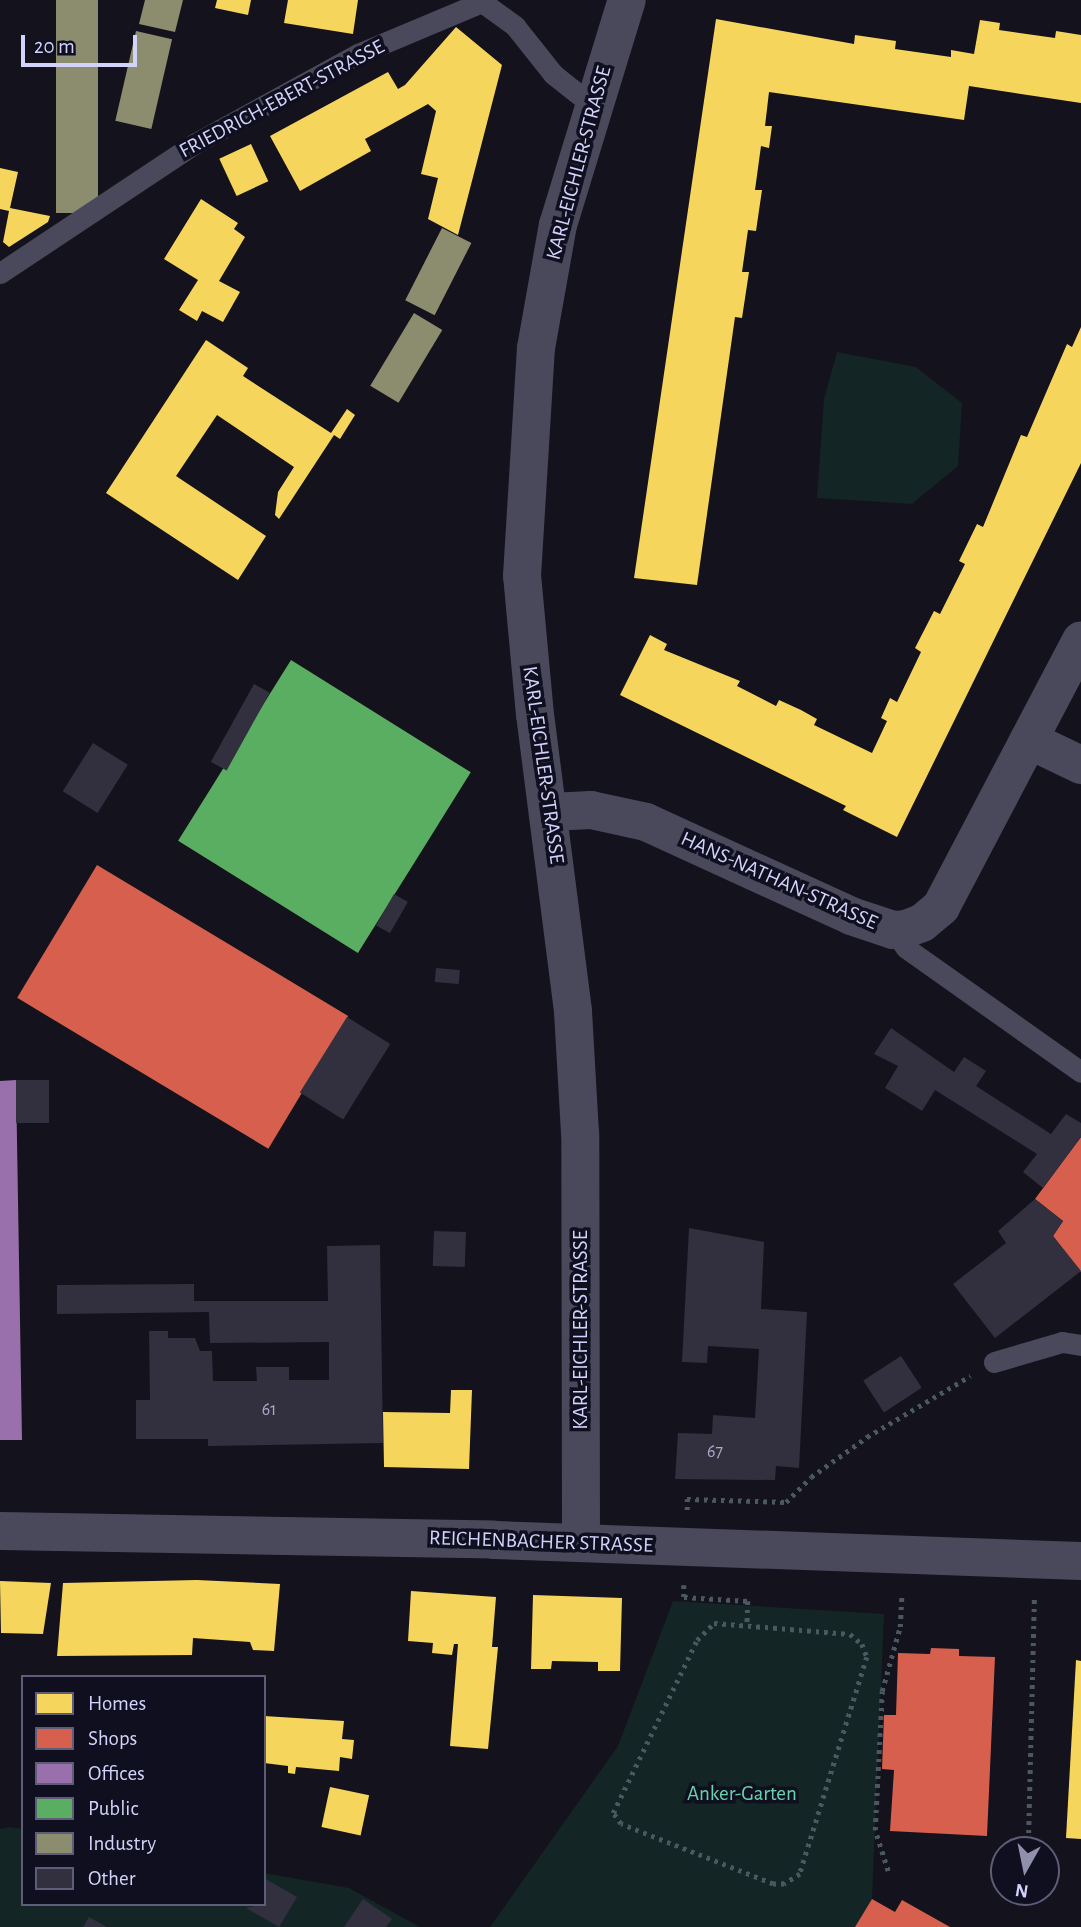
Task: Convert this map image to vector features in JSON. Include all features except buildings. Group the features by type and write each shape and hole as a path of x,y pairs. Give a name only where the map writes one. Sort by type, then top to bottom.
{"street":[{"name":"KARL-EICHLER-STRASSE","path":"580,1543 580,1133 573,1011 524,602 527,458 536,348 558,225 592,105 626,0"},
{"name":"HANS-NATHAN-STRASSE","path":"550,812 591,810 646,822 851,916 892,930 922,923 935,914 1081,640"},
{"path":"1029,740 1081,765"},
{"name":"REICHENBACHER STRASSE","path":"0,1531 580,1543 1081,1561"}],"lane":[{"name":"FRIEDRICH-EBERT-STRASSE","path":"0,273 194,144 358,54 482,2 515,26 553,74 592,105"},
{"path":"892,930 906,948 1081,1072"},
{"path":"994,1362 1062,1342 1081,1345"}],"path":[{"path":"747,1625 748,1601 684,1597 687,1499 786,1502 811,1477 867,1437 994,1362"},
{"path":"1028,1836 1035,1559"},
{"path":"888,1871 875,1830 882,1691 901,1617"},
{"path":"714,1623 747,1625 850,1634 862,1644 867,1657 800,1874 784,1884 773,1884 621,1824 613,1813 703,1630 714,1623"}],"green space":[{"path":"837,352 916,367 962,403 958,466 912,504 817,498 824,399"},
{"name":"Anker-Garten","path":"673,1601 884,1614 872,1899 855,1927 490,1927 618,1746"},
{"path":"0,1829 21,1829 21,1906 266,1906 266,1873 349,1888 420,1927 0,1927"}]}
